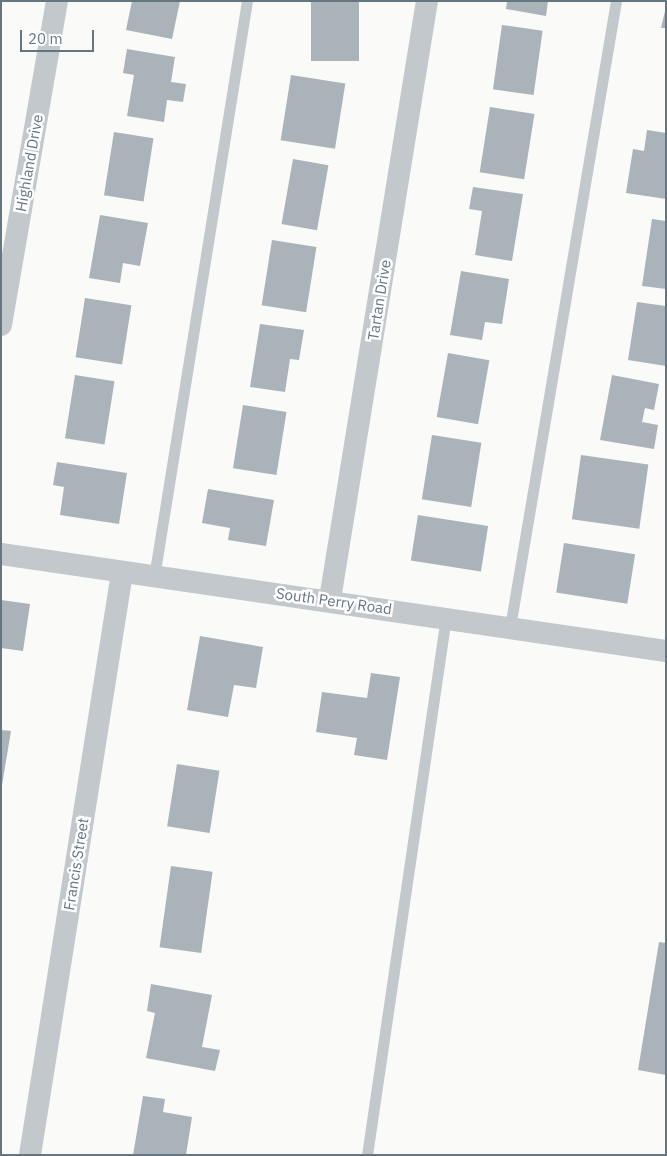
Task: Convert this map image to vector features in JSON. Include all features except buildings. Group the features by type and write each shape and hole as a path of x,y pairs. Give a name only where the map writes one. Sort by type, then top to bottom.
{"street":[{"name":"Highland Drive","path":"1,325 57,1"},
{"name":"Tartan Drive","path":"330,599 428,1"},
{"name":"South Perry Road","path":"1,554 122,573 330,599 666,652"},
{"name":"Francis Street","path":"30,1155 122,573"}],"lane":[{"path":"154,577 247,1"},
{"path":"510,627 616,1"},
{"path":"367,1155 446,617"}]}
